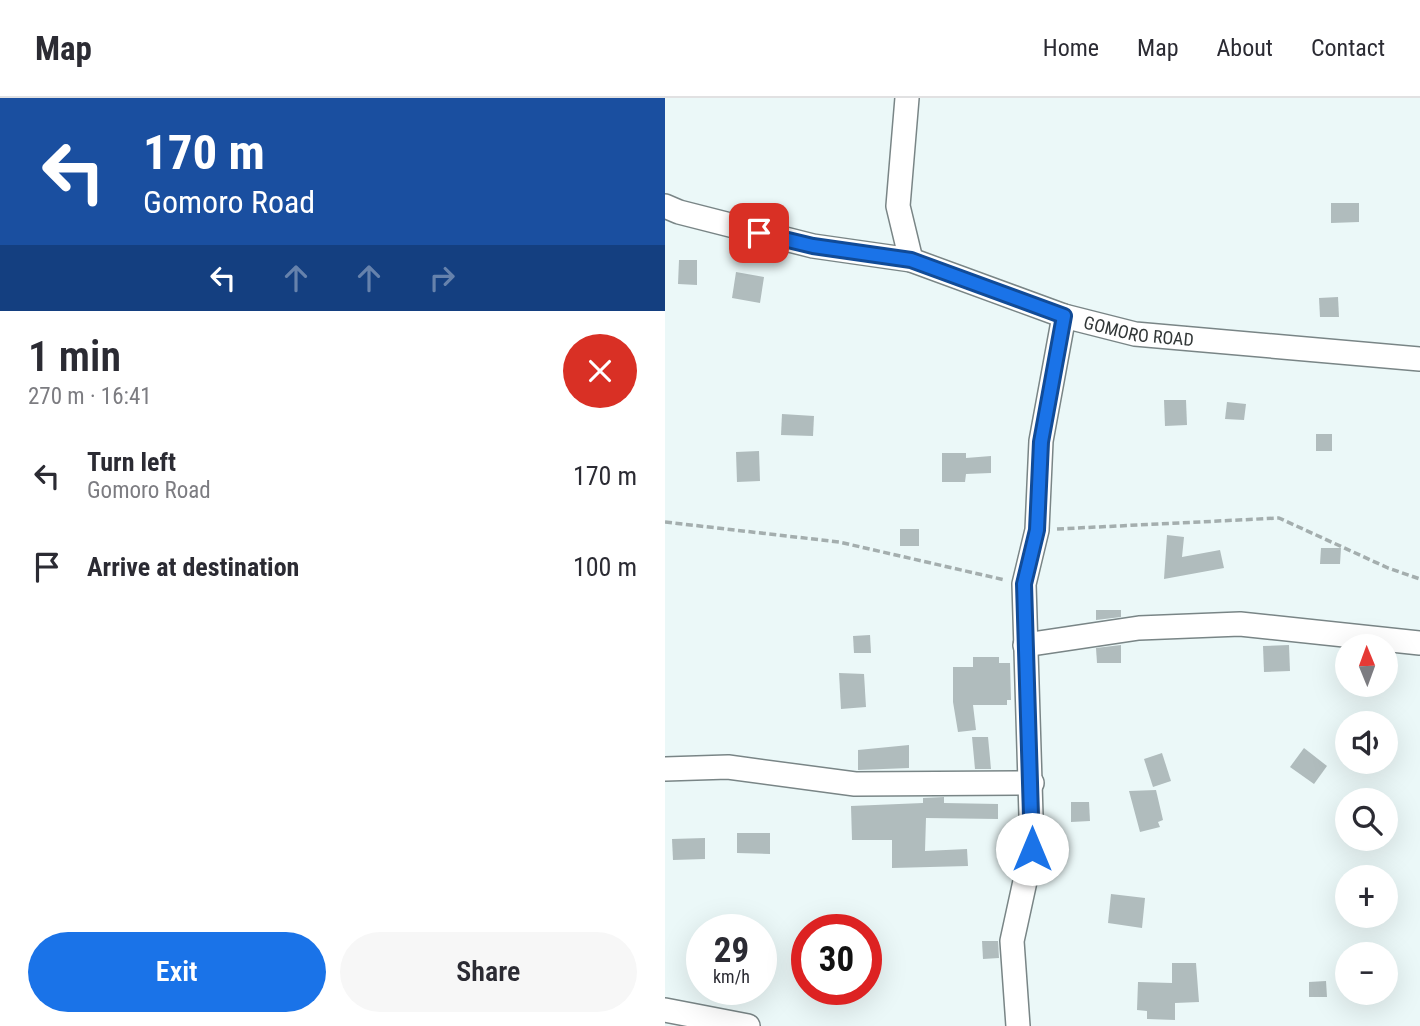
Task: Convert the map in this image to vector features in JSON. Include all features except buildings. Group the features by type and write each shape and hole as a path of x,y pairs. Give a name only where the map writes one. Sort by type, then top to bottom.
{"street":[{"path":"907,98 898,206 911,260"},
{"name":"GOMORO ROAD","path":"665,206 679,212 813,246 911,260 1064,316 1135,334 1420,359"},
{"path":"1018,1026 1012,941 1032,849 1024,584 1037,530 1041,442 1064,316"},
{"path":"1025,645 1139,628 1240,624 1420,643"},
{"path":"665,769 728,767 855,784 1032,783"},
{"path":"665,1010 748,1026"}],"path":[{"path":"1037,530 1279,518 1388,568 1420,579"},
{"path":"665,522 839,542 1024,584"}],"route":[{"path":"759,233 813,246 911,260 1064,316 1041,442 1037,530 1024,584 1032,849"}]}
